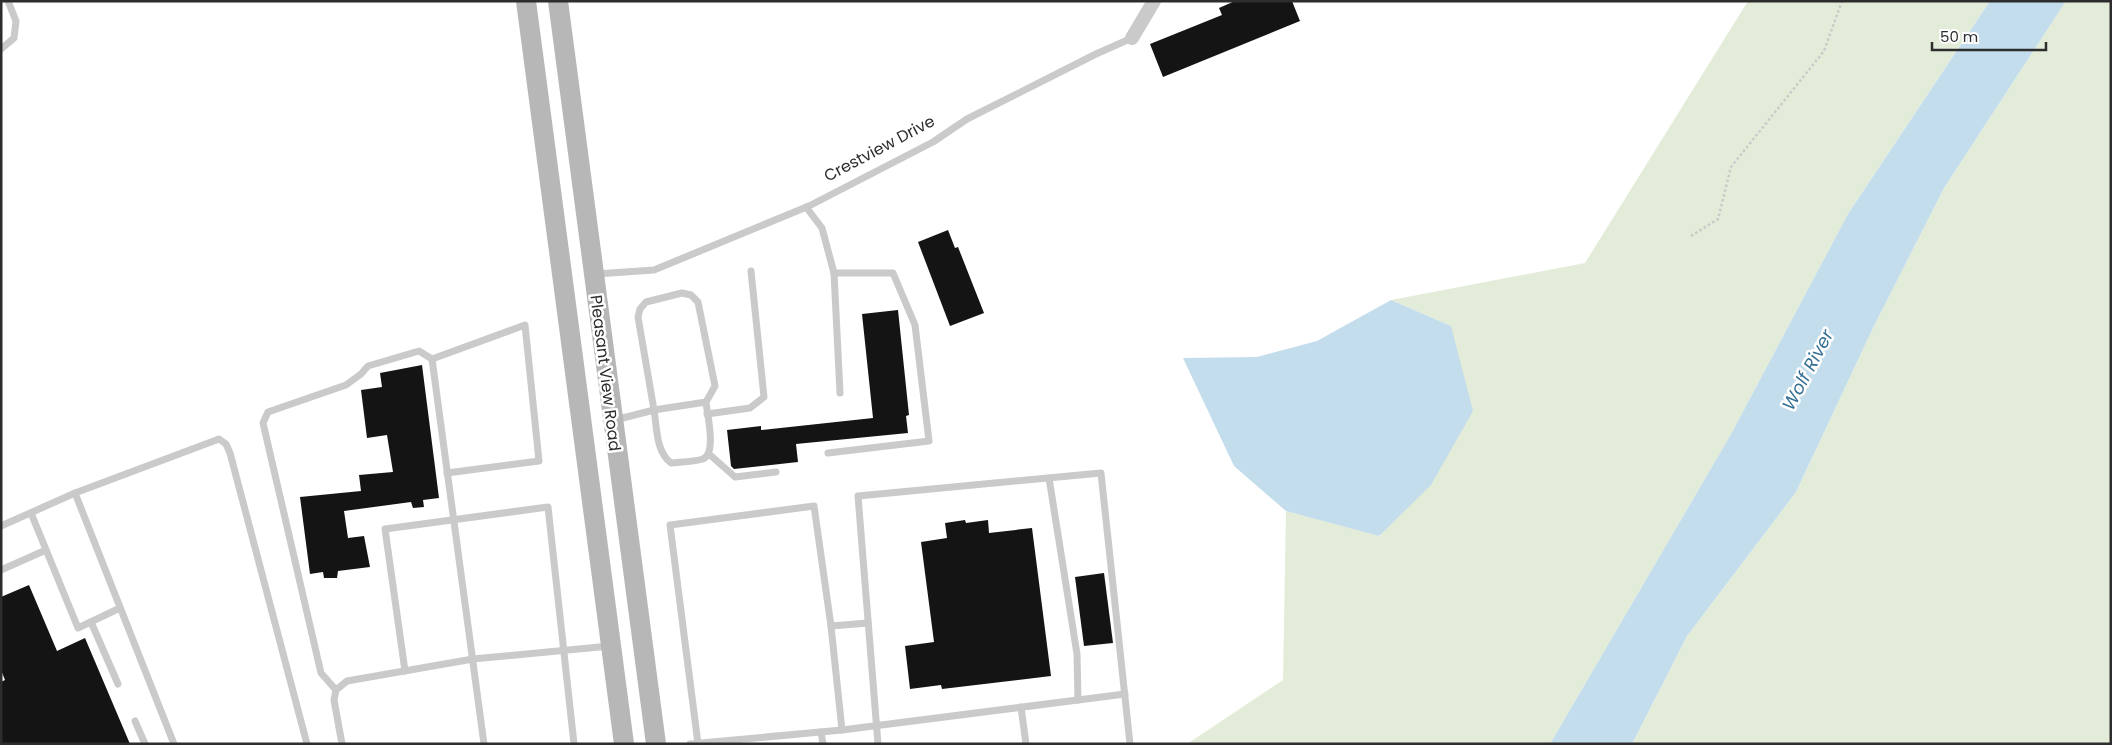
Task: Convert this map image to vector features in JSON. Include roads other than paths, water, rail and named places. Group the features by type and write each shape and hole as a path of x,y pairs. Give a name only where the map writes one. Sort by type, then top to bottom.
{"main road":[{"name":"Pleasant View Road","path":"526,1 624,744"},
{"name":"Pleasant View Road","path":"558,1 656,744"},
{"path":"541,119 573,117"}],"street":[{"name":"Crestview Drive","path":"1132,38 1154,1"}],"lane":[{"path":"1,49 14,38 16,21 8,1"},
{"name":"Crestview Drive","path":"593,274 654,270 806,207 933,142 966,119 1132,38"},
{"path":"806,207 822,228 834,273 840,393"},
{"path":"707,414 750,408 764,397 751,271"},
{"path":"828,453 929,441 916,325 893,273 834,273"},
{"path":"682,294 690,295 698,302 714,386 706,402 707,414 711,446 709,454 703,458 671,463 664,458 661,452 638,317 640,309 646,302 682,294"},
{"path":"432,359 525,326 539,461 447,473"},
{"path":"336,690 321,673 263,423 268,412 346,385 368,366 419,350 432,359 484,744"},
{"path":"612,421 654,410 706,402"},
{"path":"1,526 75,493 209,441 219,439 226,444 307,744"},
{"path":"709,454 735,477 776,472"},
{"path":"878,744 858,496 1101,473 1130,744"},
{"path":"1049,478 1077,654 1078,700"},
{"path":"75,493 174,744"},
{"path":"698,743 670,525 814,506 831,626 842,730"},
{"path":"405,671 385,529 548,507 562,650 574,744"},
{"path":"31,513 78,628 120,608"},
{"path":"1,570 46,550"},
{"path":"92,622 118,684"},
{"path":"831,626 868,623"},
{"path":"342,744 334,700 336,690 347,681 473,659 610,646"},
{"path":"690,744 842,730 1125,694"},
{"path":"1022,707 1026,744"},
{"path":"135,721 145,744"},
{"path":"821,732 823,744"}],"water":[{"name":"Wolf River","path":"1990,1 2066,1 1944,188 1873,328 1796,492 1687,636 1632,744 1550,744 1730,436 1848,214"},
{"path":"1391,300 1451,326 1473,411 1431,485 1379,536 1286,511 1234,466 1183,358 1257,357 1317,341"}]}
